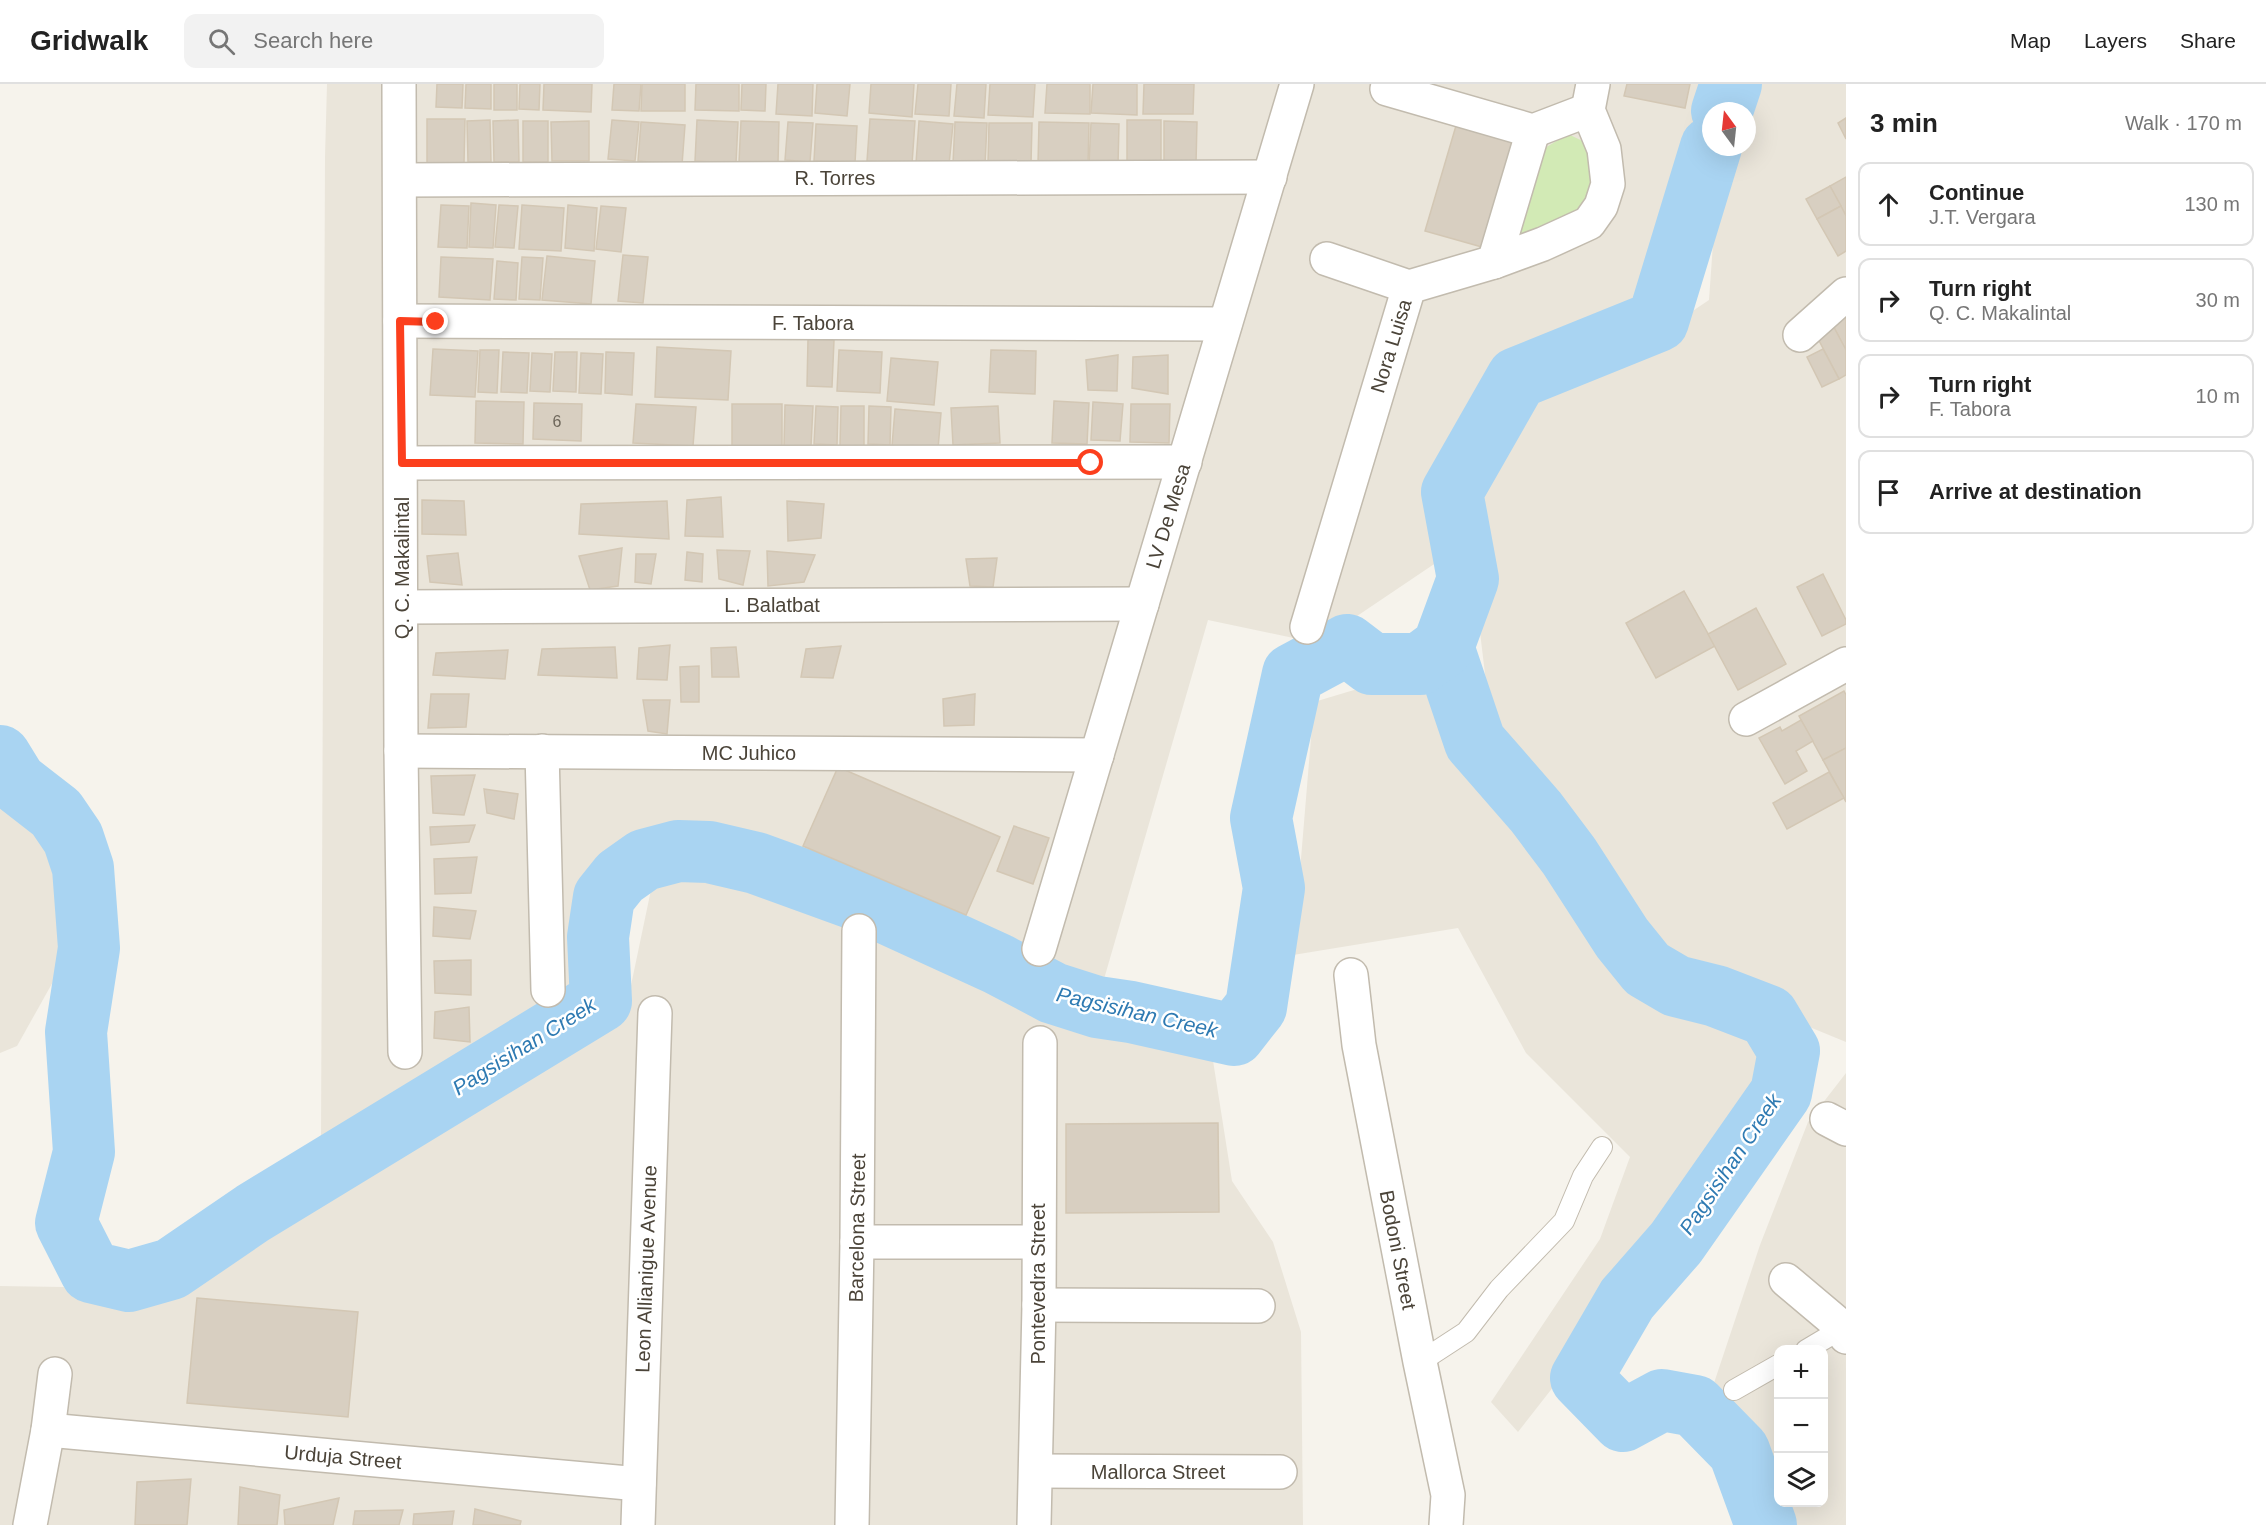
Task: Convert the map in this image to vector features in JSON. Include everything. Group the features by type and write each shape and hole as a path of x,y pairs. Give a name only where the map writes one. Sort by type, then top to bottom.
{"street":[{"name":"Q. C. Makalintal","path":"399,84 402,463 401,751 405,1052"},
{"name":"LV De Mesa","path":"1039,949 1297,84"},
{"path":"1387,89 1533,131"},
{"path":"1494,262 1533,131 1591,97"},
{"name":"Nora Luisa","path":"1307,627 1409,287 1494,262 1543,244 1589,223 1601,206 1608,184 1604,149 1591,97"},
{"name":"R. Torres","path":"400,180 1270,177"},
{"path":"1327,259 1409,287"},
{"path":"1800,335 1846,294"},
{"name":"F. Tabora","path":"400,321 1226,324"},
{"path":"402,463 1185,462"},
{"name":"L. Balatbat","path":"402,607 1142,604"},
{"path":"1746,719 1846,664"},
{"name":"MC Juhico","path":"401,751 1097,755"},
{"path":"542,752 548,990"},
{"name":"Barcelona Street","path":"852,1525 859,931"},
{"name":"Bodoni Street","path":"1351,975 1359,1045 1448,1495 1446,1525"},
{"name":"Leon Allianigue Avenue","path":"638,1525 655,1013"},
{"name":"Pontevedra Street","path":"1034,1525 1039,1305 1040,1043"},
{"path":"857,1242 1038,1242"},
{"path":"1786,1280 1845,1329"},
{"path":"1039,1305 1258,1306"},
{"path":"30,1525 48,1430 55,1374"},
{"name":"Urduja Street","path":"48,1430 639,1484"},
{"name":"Mallorca Street","path":"1036,1471 1280,1472"}],"lane":[{"path":"1420,1362 1466,1332 1499,1289 1564,1221 1583,1176 1602,1147"},
{"path":"1815,1345 1845,1329"},
{"path":"1734,1390 1774,1368"}],"shaded area":[{"path":"327,84 1707,84 1654,307 1480,390 1439,500 1455,550 1317,643 1208,620 1102,986 1050,975 756,839 707,840 633,858 578,895 581,1000 321,1141"},
{"path":"1742,84 1846,84 1846,1042 1683,975 1617,919 1615,881 1492,732 1464,499 1527,384 1645,343 1709,300 1720,156 1756,156 1756,102 1736,102"},
{"path":"1374,684 1426,690 1460,745 1530,816 1609,938 1645,970 1675,988 1762,1020 1784,1053 1772,1090 1658,1253 1518,1432 1491,1402 1600,1239 1630,1157 1526,1053 1458,928 1293,955 1314,702"},
{"path":"0,793 31,807 68,864 68,955 17,1046 0,1053"},
{"path":"692,875 790,897 1094,1023 1208,1029 1232,1181 1273,1242 1301,1332 1303,1525 0,1525 0,1286 63,1287 120,1299 182,1284 371,1161 625,1014 652,885"},
{"path":"1846,1073 1846,1525 1778,1525 1709,1398 1760,1245 1808,1122"}],"green space":[{"path":"1568,134 1597,148 1597,184 1572,218 1516,240 1540,151"}],"building":[{"path":"437,84 463,84 462,108 436,107"},
{"path":"466,84 491,84 491,109 465,108"},
{"path":"494,84 517,84 517,110 494,110"},
{"path":"520,84 540,84 539,110 519,109"},
{"path":"544,84 592,84 591,112 543,110"},
{"path":"614,84 641,84 639,111 612,110"},
{"path":"642,84 685,84 685,111 641,111"},
{"path":"696,84 739,84 739,111 695,110"},
{"path":"742,84 766,84 765,111 741,110"},
{"path":"778,84 813,84 812,116 776,114"},
{"path":"817,84 850,84 847,116 815,113"},
{"path":"871,84 914,84 912,117 869,113"},
{"path":"918,84 951,84 949,116 915,114"},
{"path":"957,84 986,84 984,118 954,116"},
{"path":"990,84 1035,84 1033,117 988,115"},
{"path":"1047,84 1090,84 1090,114 1045,113"},
{"path":"1093,84 1137,84 1137,115 1091,113"},
{"path":"1144,84 1194,84 1193,114 1143,114"},
{"path":"1627,84 1690,84 1685,108 1624,96"},
{"path":"1846,118 1846,139 1838,123"},
{"path":"427,119 465,119 464,164 427,163"},
{"path":"870,119 915,121 912,164 867,161"},
{"path":"1458,119 1515,135 1482,247 1425,231"},
{"path":"490,120 491,162 468,162 467,121"},
{"path":"518,120 519,162 494,162 493,121"},
{"path":"612,120 639,122 635,161 608,159"},
{"path":"697,120 738,122 736,163 695,161"},
{"path":"1127,120 1161,120 1161,164 1127,164"},
{"path":"523,121 548,121 548,162 523,162"},
{"path":"589,121 589,161 552,161 551,122"},
{"path":"741,121 779,122 778,163 739,162"},
{"path":"919,121 953,124 949,165 916,163"},
{"path":"1164,121 1197,122 1196,164 1164,163"},
{"path":"641,122 685,125 682,165 638,161"},
{"path":"788,122 813,123 810,162 785,160"},
{"path":"955,122 987,123 985,165 953,163"},
{"path":"1039,122 1089,123 1088,165 1038,164"},
{"path":"989,123 1032,123 1031,164 988,163"},
{"path":"1091,123 1119,124 1118,165 1089,164"},
{"path":"816,124 857,126 855,163 814,161"},
{"path":"1846,177 1846,216 1830,186"},
{"path":"1830,186 1841,206 1817,219 1806,199"},
{"path":"471,203 496,205 493,248 469,247"},
{"path":"441,205 469,206 467,248 438,247"},
{"path":"499,205 518,206 514,248 495,247"},
{"path":"522,205 564,208 561,251 519,249"},
{"path":"568,205 597,208 594,251 565,248"},
{"path":"601,206 626,208 621,252 596,249"},
{"path":"1841,206 1846,216 1846,251 1838,256 1817,219"},
{"path":"623,255 648,257 643,303 618,301"},
{"path":"547,256 595,261 591,304 542,300"},
{"path":"441,257 493,259 490,300 439,297"},
{"path":"522,257 543,258 540,300 519,299"},
{"path":"497,261 518,263 516,300 494,299"},
{"path":"1846,311 1846,350 1830,320"},
{"path":"1830,320 1846,350 1846,375 1839,379 1813,329"},
{"path":"808,339 834,340 832,387 807,386"},
{"path":"657,347 731,351 728,400 655,397"},
{"path":"433,349 478,351 475,397 430,395"},
{"path":"1823,349 1839,379 1822,387 1807,357"},
{"path":"480,350 499,350 497,393 478,392"},
{"path":"839,350 882,352 880,393 837,391"},
{"path":"991,350 1036,351 1035,394 989,392"},
{"path":"503,352 529,353 527,393 501,392"},
{"path":"555,352 577,352 576,392 553,391"},
{"path":"606,352 634,353 632,395 605,393"},
{"path":"532,353 552,354 550,392 530,391"},
{"path":"581,353 603,354 601,394 579,393"},
{"path":"1118,355 1117,391 1088,390 1086,360"},
{"path":"1168,355 1168,394 1132,388 1133,357"},
{"path":"891,358 938,362 934,405 887,401"},
{"path":"476,401 524,402 523,444 475,443"},
{"path":"1054,401 1089,403 1087,444 1052,443"},
{"path":"1093,402 1123,404 1120,441 1091,440"},
{"path":"534,403 582,404 581,441 533,439"},
{"path":"636,404 696,407 693,446 633,443"},
{"path":"732,404 782,404 782,446 732,446"},
{"path":"1131,404 1170,404 1169,443 1130,442"},
{"path":"785,405 813,406 811,446 784,446"},
{"path":"816,406 838,407 837,445 814,444"},
{"path":"841,406 864,406 864,446 840,446"},
{"path":"869,406 891,407 890,445 868,444"},
{"path":"998,406 1000,443 953,445 951,408"},
{"path":"895,409 941,413 938,449 892,446"},
{"path":"721,497 723,537 685,536 687,500"},
{"path":"422,500 464,501 466,535 422,534"},
{"path":"667,501 669,539 579,534 581,504"},
{"path":"787,501 824,504 821,538 788,541"},
{"path":"622,548 618,586 590,590 579,556"},
{"path":"717,550 750,551 743,585 719,579"},
{"path":"767,551 815,555 804,582 768,586"},
{"path":"687,552 703,554 702,582 685,580"},
{"path":"458,553 462,585 430,582 427,556"},
{"path":"636,554 656,554 651,584 635,582"},
{"path":"997,558 993,587 970,586 966,559"},
{"path":"1823,574 1846,624 1822,636 1797,587"},
{"path":"1684,591 1715,646 1656,678 1626,623"},
{"path":"1756,608 1786,664 1738,690 1708,634"},
{"path":"670,645 667,680 637,679 639,648"},
{"path":"841,646 833,678 801,677 806,649"},
{"path":"615,647 617,678 538,675 542,649"},
{"path":"736,647 739,677 712,677 711,648"},
{"path":"508,650 505,679 433,675 436,653"},
{"path":"699,666 699,702 681,702 680,667"},
{"path":"1844,691 1846,695 1846,748 1823,760 1799,716"},
{"path":"431,694 469,694 466,727 428,728"},
{"path":"975,694 974,725 944,726 943,699"},
{"path":"643,700 670,700 667,734 648,731"},
{"path":"1801,720 1813,741 1796,751 1807,771 1785,784 1759,738 1780,727 1782,731"},
{"path":"1846,748 1846,802 1823,760"},
{"path":"838,767 1000,837 966,915 803,846"},
{"path":"1829,772 1844,798 1787,829 1773,803"},
{"path":"475,775 464,815 433,813 431,776"},
{"path":"484,789 518,794 514,819 487,813"},
{"path":"475,825 469,842 431,845 430,827"},
{"path":"1014,826 1049,838 1033,884 997,871"},
{"path":"477,857 471,893 435,894 434,859"},
{"path":"434,907 476,911 470,939 433,936"},
{"path":"471,960 471,995 435,993 434,961"},
{"path":"469,1007 470,1042 434,1038 435,1012"},
{"path":"1218,1123 1219,1212 1066,1213 1066,1124"},
{"path":"197,1298 358,1312 348,1417 187,1403"},
{"path":"191,1479 187,1525 135,1525 137,1482"},
{"path":"240,1487 280,1495 277,1525 238,1525"},
{"path":"339,1498 333,1525 285,1525 284,1510"},
{"path":"475,1509 521,1521 520,1525 473,1525"},
{"path":"403,1510 399,1525 353,1525 355,1511"},
{"path":"454,1511 452,1525 413,1525 414,1514"}],"waterway":[{"name":"Pagsisihan Creek","path":"1725,102 1731,84"},
{"name":"Pagsisihan Creek","path":"0,756 16,782 56,813 73,838 83,868 89,948 76,1032 84,1152 66,1223 91,1272 129,1281 171,1269 253,1213 601,1001 598,937 604,897 620,877 644,860 678,851 709,852 756,863 858,900 998,964 1053,993 1097,1007 1131,1012 1234,1035 1256,1007 1274,888 1261,818 1293,674 1347,645 1372,664 1420,664 1443,647 1468,579 1452,492 1517,378 1658,321 1708,156"},
{"name":"Pagsisihan Creek","path":"1443,647 1475,742 1536,812 1569,856 1622,938 1647,969 1676,986 1716,996 1768,1016 1789,1051 1781,1093 1676,1243 1627,1299 1581,1378 1623,1421 1662,1400 1695,1406 1739,1451 1766,1525"}],"route":[{"path":"436,322 400,321 402,463 1091,463"}]}
